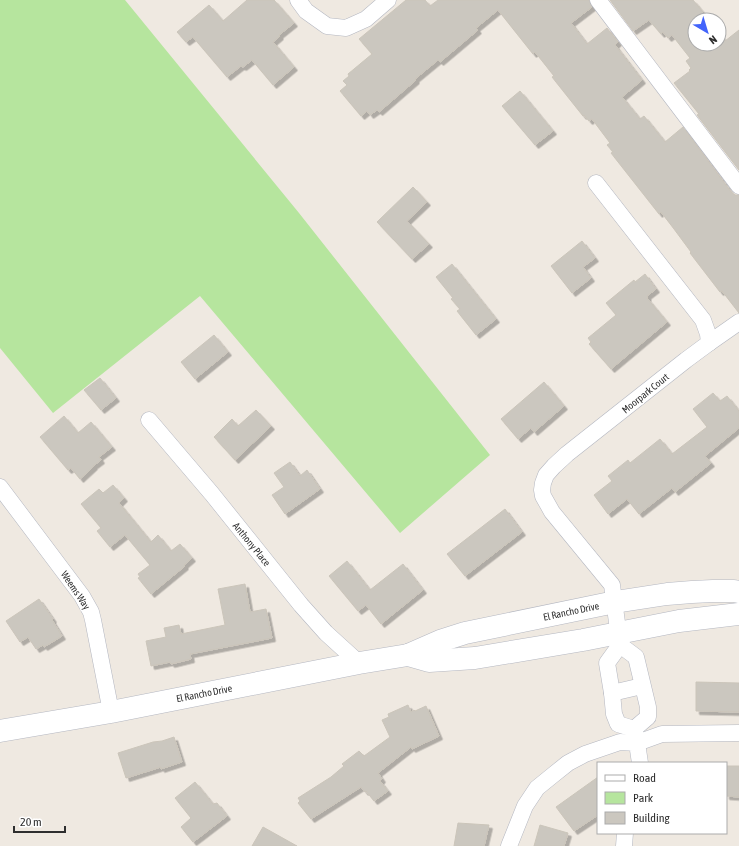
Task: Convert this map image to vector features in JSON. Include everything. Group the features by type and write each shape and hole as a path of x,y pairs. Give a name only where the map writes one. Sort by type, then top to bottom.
{"main road":[{"name":"El Rancho Drive","path":"0,731 111,712 359,663 408,655 440,641 465,633 615,602 667,594 713,590 739,592"},
{"name":"El Rancho Drive","path":"408,655 429,660 475,658 576,641 619,639 679,621 739,614"}],"street":[{"path":"298,0 306,11 327,26 346,28 366,19 388,0"},
{"path":"598,0 739,186"},
{"path":"596,183 703,320 708,334 709,343 739,322"},
{"name":"Moorpark Court","path":"615,602 612,585 547,504 542,490 543,483 546,475 568,454 709,343"},
{"name":"Anthony Place","path":"149,420 212,494 301,605 326,633 359,663"},
{"name":"Weems Way","path":"0,487 82,596 91,612 111,712"},
{"path":"615,602 619,639 606,663 612,693 614,714 618,724 636,736"},
{"path":"619,639 636,656 648,707 648,717 636,736 640,762"},
{"path":"612,693 642,686"},
{"path":"509,846 525,806 537,788 568,763 585,754 636,736 662,734 739,733"},
{"path":"624,846 625,834"}],"green space":[{"path":"0,0 125,0 299,213 490,455 400,533 200,296 53,413 0,348"}],"building":[{"path":"247,0 274,0 294,23 273,42 294,67 273,85 252,60 243,67 241,66 227,77 193,37 186,42 177,32 209,5 223,21"},
{"path":"406,0 425,0 430,6 438,0 589,0 592,7 571,23 587,44 607,28 618,42 615,45 642,80 622,97 640,119 644,116 665,142 683,127 731,192 735,195 739,195 739,313 722,291 720,292 661,212 659,214 611,153 613,152 607,145 610,143 592,119 589,121 584,115 583,116 552,77 554,76 535,52 533,54 498,10 476,28 478,30 440,62 438,60 415,79 416,80 379,112 377,110 370,115 367,111 361,116 340,91 347,85 343,81 349,76 348,74 372,54 359,39"},
{"path":"610,0 693,0 703,12 687,12 687,52 727,52 727,39 739,30 739,170 697,115 699,114 674,83 690,71 689,70 691,68 686,61 690,58 672,35 668,38 663,32 661,34 649,20 633,31"},
{"path":"520,91 553,131 535,145 502,106"},
{"path":"413,187 427,202 407,221 429,244 412,259 377,222"},
{"path":"582,241 595,258 583,267 591,278 572,293 551,266"},
{"path":"452,264 496,319 476,335 457,311 460,309 451,299 453,298 436,277"},
{"path":"645,274 656,289 647,296 647,298 667,322 611,369 589,344 591,342 588,338 616,315 606,303 634,280 635,282"},
{"path":"214,335 228,352 195,379 181,362"},
{"path":"100,378 116,398 101,410 84,390"},
{"path":"544,382 564,406 534,432 531,428 518,439 501,419"},
{"path":"713,393 720,401 727,396 739,411 739,428 705,456 711,463 675,492 672,488 639,514 627,499 608,514 594,495 612,481 608,476 628,460 630,463 660,439 672,454 707,427 693,409"},
{"path":"256,410 271,426 235,460 214,437 232,419 238,426"},
{"path":"64,416 78,433 91,422 112,447 99,457 101,460 80,479 71,468 68,470 40,437"},
{"path":"290,462 300,476 307,470 320,489 285,514 272,495 284,487 274,473"},
{"path":"113,485 124,498 119,503 151,542 158,535 171,551 180,544 192,558 184,565 185,566 151,594 138,578 140,577 138,574 150,565 125,535 110,547 97,531 101,528 81,504 99,489 103,493"},
{"path":"505,509 522,532 465,576 447,554"},
{"path":"347,561 370,590 403,564 423,590 381,624 366,605 358,611 329,576"},
{"path":"245,584 250,612 266,609 272,638 190,654 191,659 171,664 170,662 151,666 146,641 166,637 164,628 179,625 181,634 225,625 218,589"},
{"path":"39,599 53,619 52,620 62,636 44,647 43,645 36,649 28,637 20,642 6,621"},
{"path":"696,682 739,683 739,712 696,711"},
{"path":"408,705 411,712 426,706 439,736 412,749 411,747 378,773 382,779 380,781 388,791 374,801 361,787 311,819 298,803 300,801 298,798 331,777 344,766 342,764 359,751 364,756 390,737 382,720 389,717 388,714"},
{"path":"174,737 182,762 126,778 118,753"},
{"path":"727,766 739,766 739,797 727,796"},
{"path":"597,778 597,816 574,831 556,807"},
{"path":"195,782 213,804 217,803 227,816 193,842 181,827 191,818 175,798"},
{"path":"458,823 489,825 484,846 454,846"},
{"path":"540,825 568,833 564,846 534,846"},
{"path":"263,827 297,846 252,846"}]}
